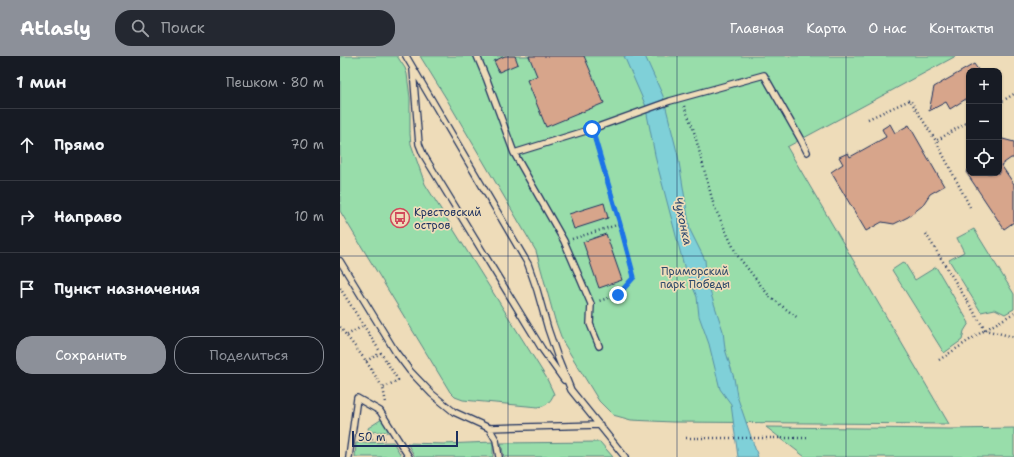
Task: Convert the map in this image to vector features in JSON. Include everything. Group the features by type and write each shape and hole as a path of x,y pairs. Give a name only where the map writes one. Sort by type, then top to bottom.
{"lane":[{"path":"406,56 528,264 558,358 572,390"},
{"path":"477,56 514,153 564,242 591,304 590,324 599,346"},
{"path":"412,67 419,144 423,154 542,349 625,457"},
{"path":"514,153 592,129 670,101 764,75 807,152"},
{"path":"340,261 395,351 410,371 432,394 454,412 489,428 600,425"},
{"path":"349,457 357,398 380,411 409,457"},
{"path":"489,428 496,440 498,457"}],"path":[{"path":"1002,101 1014,94"},
{"path":"681,98 693,128 714,206 738,255 770,297 798,318"},
{"path":"868,119 910,100 936,141 970,207"},
{"path":"936,141 966,123"},
{"path":"591,304 618,295 634,277 592,129"},
{"path":"564,242 620,224"},
{"path":"926,234 985,330 1014,337"},
{"path":"340,288 398,380 383,388 366,361 340,327"},
{"path":"940,360 1014,313"},
{"path":"346,335 364,326"},
{"path":"366,361 381,353"},
{"path":"686,438 808,438"},
{"path":"351,439 398,440"}],"green space":[{"path":"340,56 397,56 405,68 410,98 411,144 425,184 546,377 554,394 546,405 538,407 463,400 455,397 450,392 340,211"},
{"name":"Приморский парк Победы","path":"420,56 956,56 787,147 949,424 672,422 631,420 613,415 599,401 563,342 555,320 536,251"},
{"path":"974,229 1014,294 1014,309 1005,314 995,309 981,312 949,260 964,252 957,238"},
{"path":"904,262 915,280 936,267 969,323 964,331 962,340 944,353 892,270"},
{"path":"382,419 391,432 369,432 368,428"},
{"path":"766,427 950,429 1014,428 1014,457 805,457"},
{"path":"393,442 402,457 355,457 356,443"},
{"path":"493,442 493,457 415,457 407,443 444,444"},
{"path":"600,442 613,457 504,457 501,443"}],"water":[{"name":"Чухонка","path":"624,56 645,56 663,96 678,156 690,230 705,260 707,282 723,331 725,349 734,378 737,396 758,457 738,457 731,404 720,389 709,344 699,316 697,297 684,266 656,160 645,104"}],"building":[{"path":"505,56 515,56 518,64 499,72 494,61"},
{"path":"529,56 584,56 604,103 546,127 527,80 537,76"},
{"path":"974,64 977,68 967,68"},
{"path":"966,69 966,99 950,109 946,102 929,111 934,87"},
{"path":"890,124 895,133 909,125 944,186 930,194 922,206 908,217 894,224 882,222 866,231 831,172 843,164 839,157 848,153 850,157 886,137 882,129"},
{"path":"1002,139 1014,142 1014,158 1011,158 1002,164"},
{"path":"1002,166 1014,184 1014,222 1004,229 969,176 1002,176"},
{"path":"604,203 608,218 574,229 569,214"},
{"path":"606,234 622,280 599,288 583,242"}],"place":[{"name":"Крестовский остров","path":"400,218"}],"route":[{"path":"592,129 634,277 618,295"}]}
